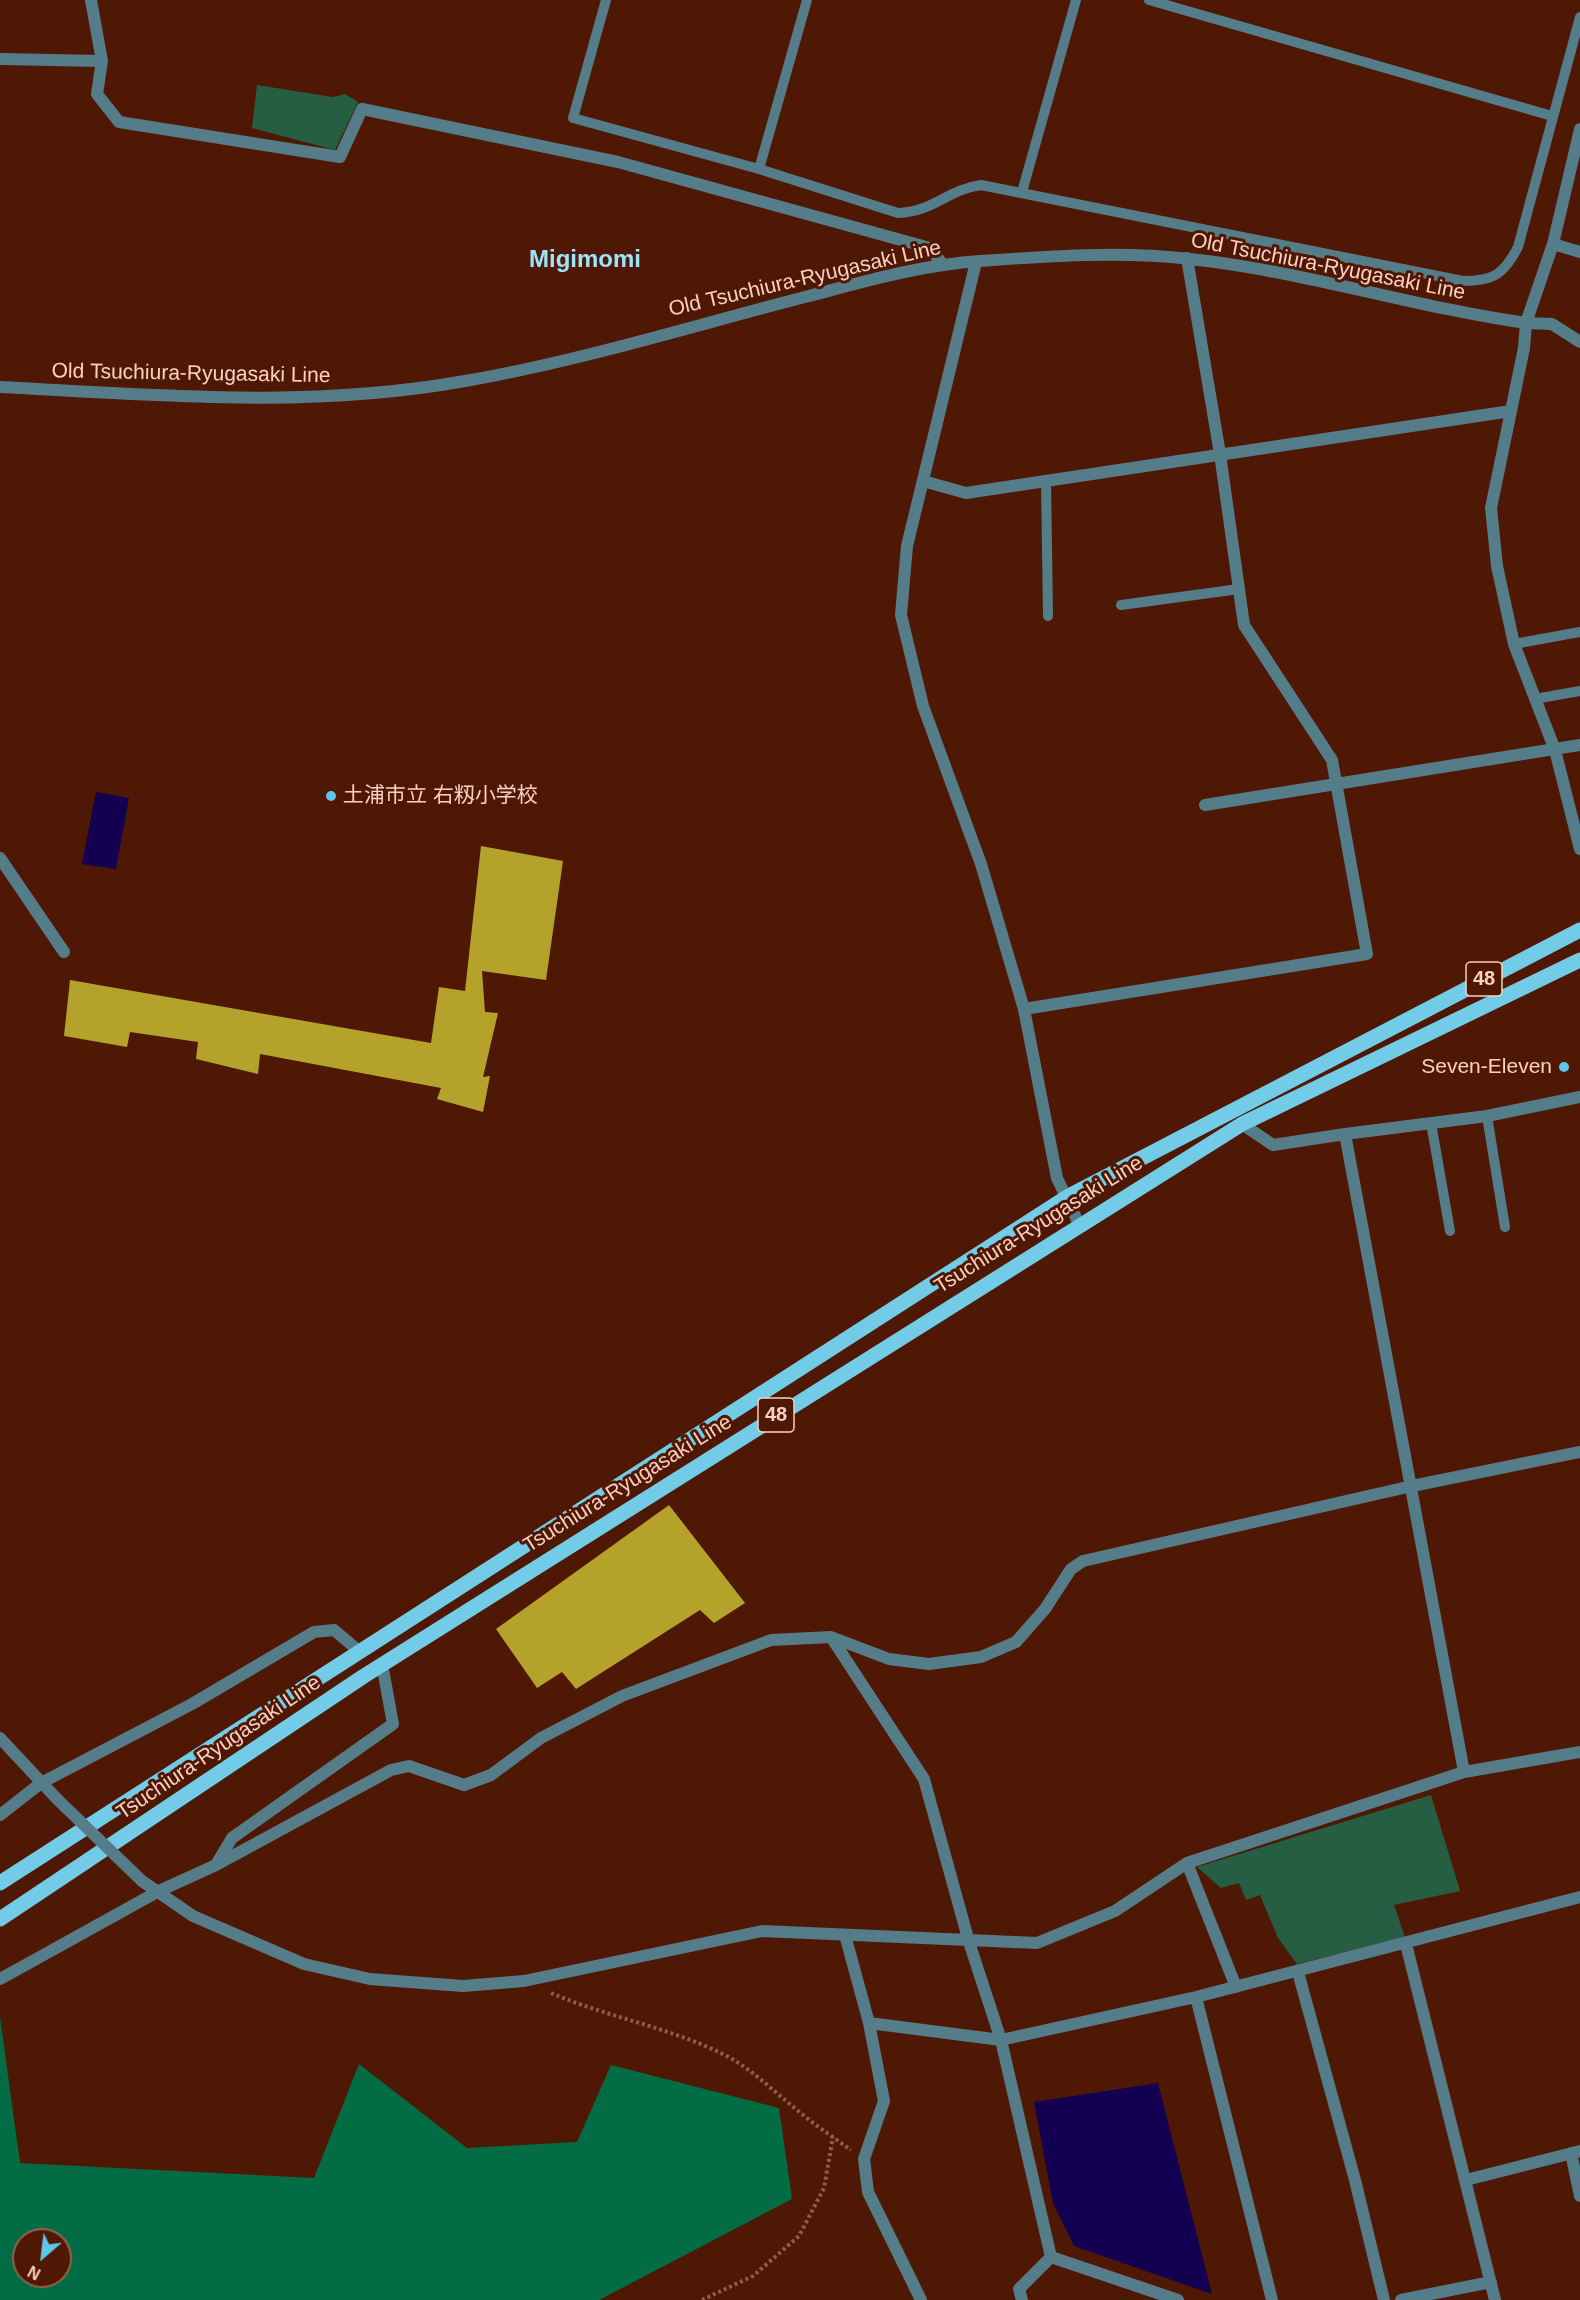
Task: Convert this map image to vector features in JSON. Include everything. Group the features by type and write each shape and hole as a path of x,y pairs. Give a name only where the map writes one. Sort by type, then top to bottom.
{"main road":[{"name":"Tsuchiura-Ryugasaki Line","path":"0,1882 1067,1197 1580,930"},
{"name":"Tsuchiura-Ryugasaki Line","path":"0,1919 382,1664 1079,1224 1242,1124 1580,960"}],"street":[{"path":"91,0 102,61 97,94 119,122 340,157 362,109 618,162 930,248 943,265"},
{"path":"0,59 102,61"},
{"path":"1579,133 1553,244 1526,323 1524,348 1491,508 1497,566 1514,644 1555,750 1580,849"},
{"path":"1553,244 1580,252"},
{"name":"Old Tsuchiura-Ryugasaki Line","path":"0,387 234,399 360,396 465,381 564,360 887,276 943,265 1085,255 1187,258 1231,264 1482,317 1552,324 1580,342"},
{"path":"1024,1009 1367,954 1332,760 1244,625 1220,454 1187,258"},
{"path":"976,261 907,546 901,615 923,706 981,864 1024,1009 1057,1178 1079,1224"},
{"path":"923,481 966,493 1512,411"},
{"path":"1205,805 1580,745"},
{"path":"0,858 64,952"},
{"path":"1242,1124 1273,1145 1487,1116 1580,1097"},
{"path":"1345,1134 1464,1772"},
{"path":"0,1979 159,1891 216,1865 391,1770 409,1766 464,1785 491,1775 541,1738 622,1696 771,1640 831,1637 890,1659 929,1664 981,1657 1016,1642 1045,1609 1071,1569 1083,1561 1412,1486 1580,1452"},
{"path":"0,1815 41,1783 192,1704 314,1632 334,1630 359,1651"},
{"path":"831,1637 924,1779 969,1942 1001,2040 1051,2257"},
{"path":"216,1865 232,1839 393,1724 382,1664"},
{"path":"0,1738 41,1783 142,1881 193,1916 304,1964 370,1979 463,1986 524,1981 762,1932 1038,1943 1115,1911 1187,1863 1464,1772 1580,1752"},
{"path":"1187,1863 1236,1987"},
{"path":"869,2023 1001,2040 1298,1972 1580,1897"},
{"path":"845,1935 869,2023 884,2101 864,2159 868,2192 921,2300"},
{"path":"1406,1944 1495,2300"},
{"path":"1298,1972 1355,2180 1384,2300"},
{"path":"1196,1997 1272,2300"},
{"path":"1466,2180 1576,2152 1580,2196"},
{"path":"1022,2300 1019,2289 1051,2257"},
{"path":"1051,2257 1178,2300"},
{"path":"1401,2300 1491,2282"}],"lane":[{"path":"606,0 573,118 759,170 898,213 916,212 932,207 965,188 981,185 1463,281 1482,281 1496,276 1508,265 1518,247 1580,17"},
{"path":"759,170 807,0"},
{"path":"1022,192 1076,0"},
{"path":"1149,0 1552,116"},
{"path":"1046,481 1048,616"},
{"path":"1121,605 1239,589"},
{"path":"1514,644 1580,632"},
{"path":"1535,699 1580,691"},
{"path":"1487,1116 1505,1227"},
{"path":"1431,1123 1450,1232"}],"path":[{"path":"524,1981 581,2006 664,2031 723,2055 763,2080 864,2159"},
{"path":"702,2300 753,2276 798,2236 824,2187 833,2137"}],"green space":[{"path":"257,85 333,97 345,94 358,102 335,150 252,128"},
{"path":"1431,1795 1460,1891 1394,1905 1405,1937 1297,1964 1278,1938 1260,1895 1246,1900 1239,1883 1221,1888 1197,1867"},
{"path":"0,2017 20,2163 314,2178 359,2064 467,2148 577,2142 611,2065 779,2108 792,2199 599,2300 0,2300"}],"shaded area":[{"path":"96,792 129,798 116,869 82,864"},
{"path":"1158,2083 1212,2294 1074,2246 1053,2203 1034,2102"}],"building":[{"path":"481,846 563,861 546,980 482,971 485,1012 498,1013 483,1077 490,1076 483,1112 437,1099 441,1088 260,1054 258,1074 196,1059 198,1042 130,1032 127,1047 64,1036 70,980 431,1043 439,987 465,991"},
{"path":"669,1505 745,1603 714,1623 700,1610 576,1689 562,1672 537,1688 496,1629"}],"place":[{"name":"土浦市立 右籾小学校","path":"331,796"},
{"name":"Seven-Eleven","path":"1564,1067"}],"district":[{"name":"Migimomi","path":"585,260"}]}
